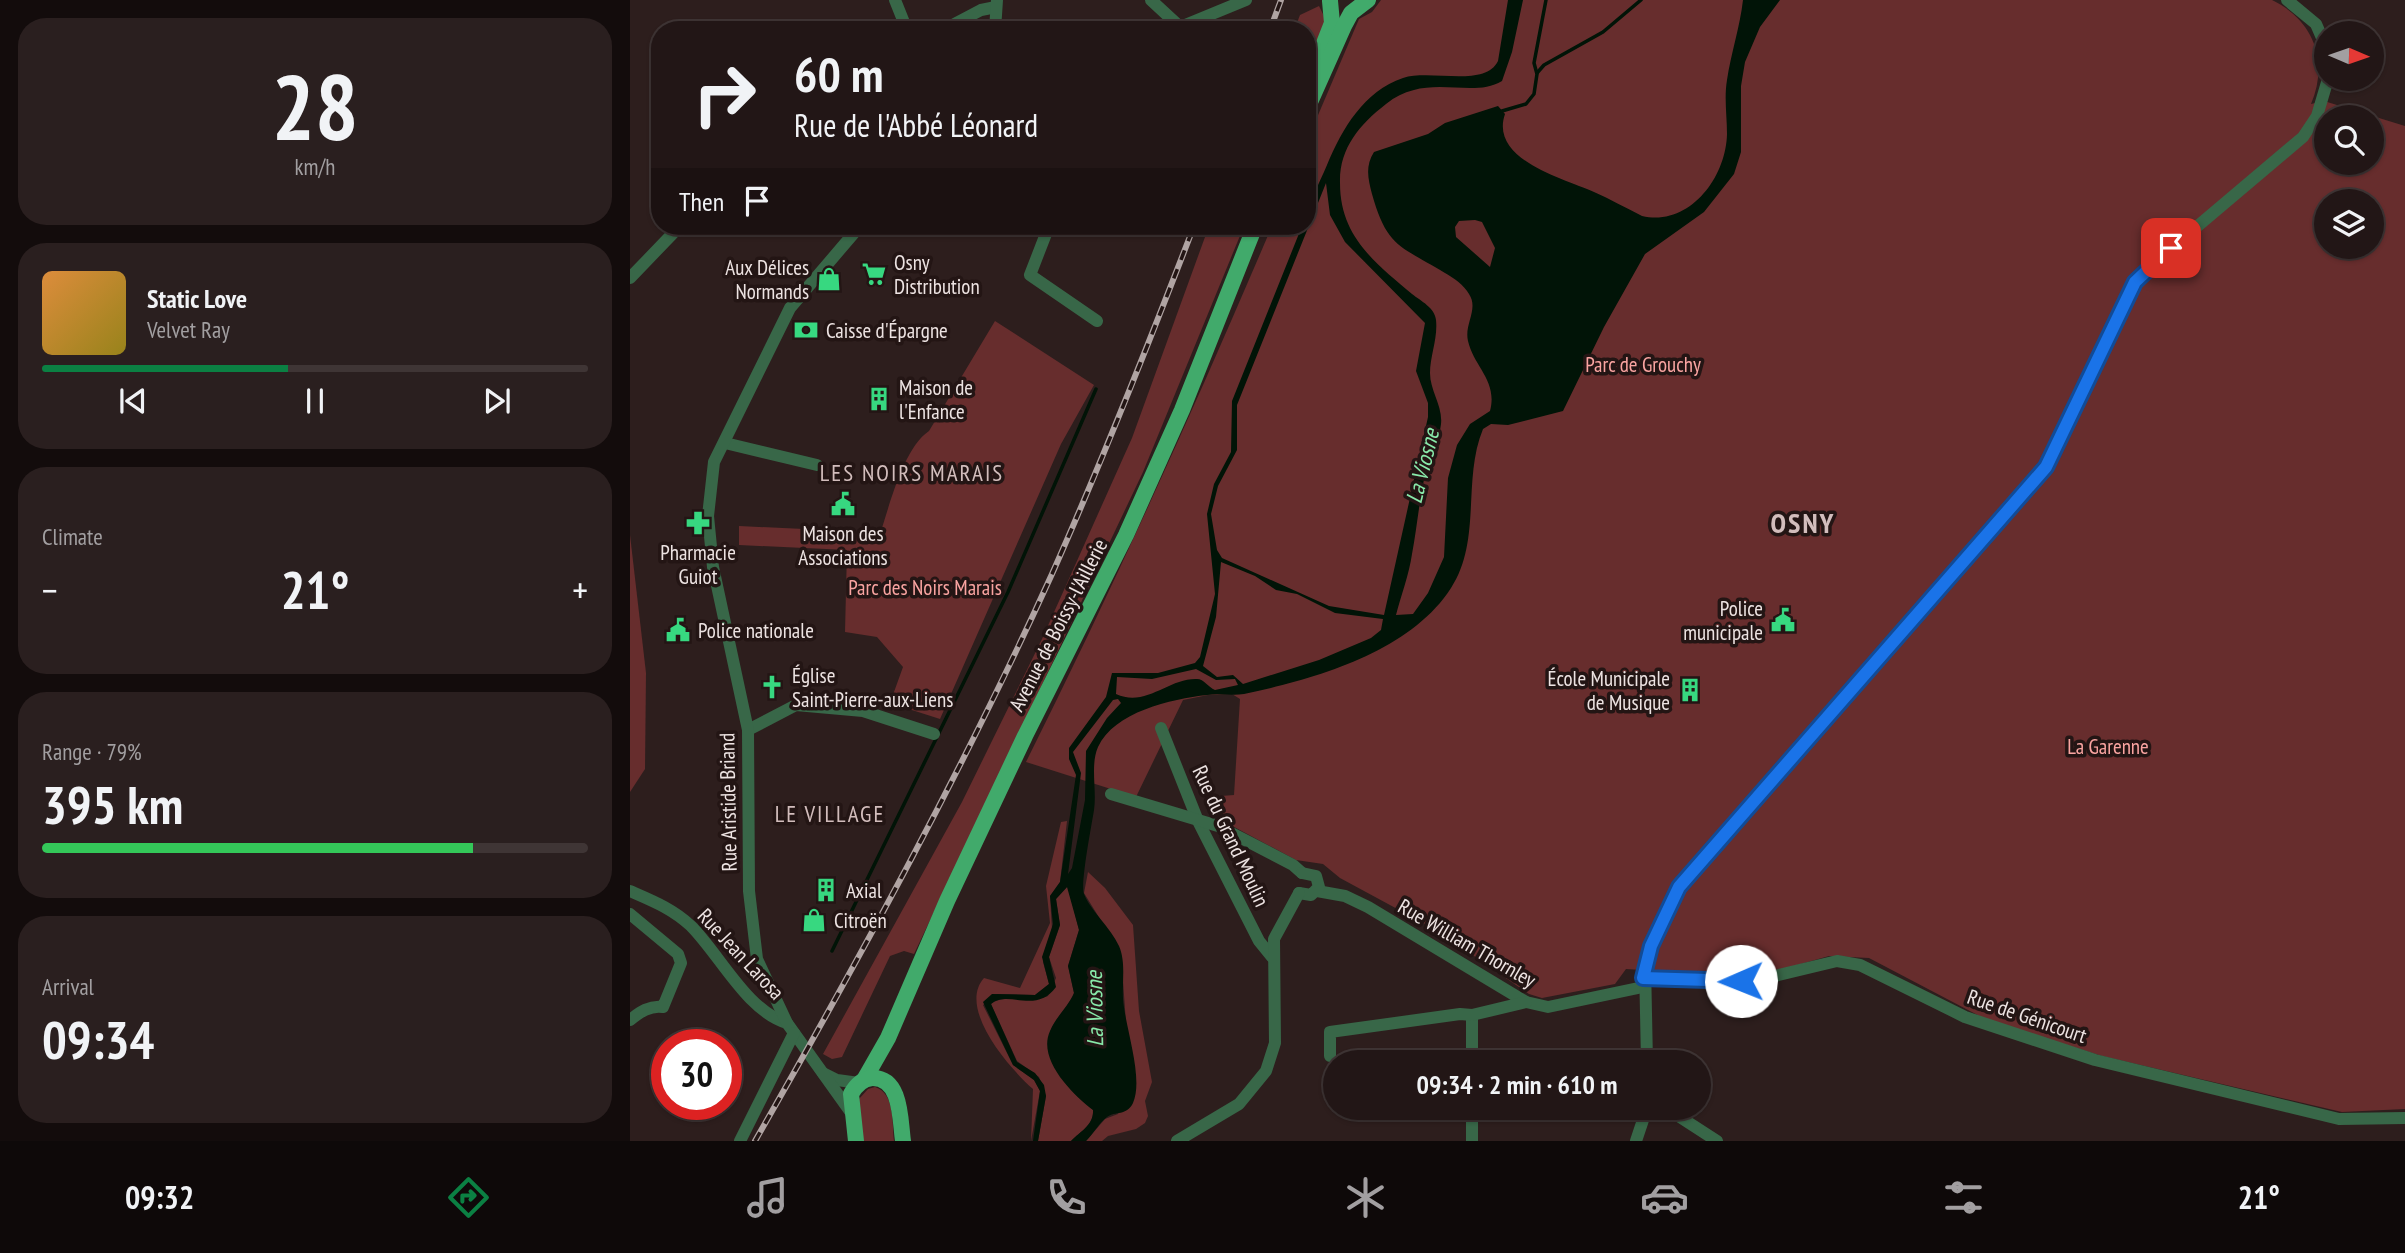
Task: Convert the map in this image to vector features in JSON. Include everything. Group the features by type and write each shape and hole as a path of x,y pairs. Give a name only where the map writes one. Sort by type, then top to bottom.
{"main road":[{"path":"1330,1 1343,8 1363,4"},
{"path":"1316,63 1332,23 1330,1"},
{"path":"1316,89 1344,26 1363,4"},
{"name":"Avenue de Boissy-l'Aillerie","path":"852,1114 851,1094 862,1082 888,1038 947,901 1126,535 1182,410 1251,235"},
{"name":"Avenue de Boissy-l'Aillerie","path":"888,1038 885,1069 893,1089 902,1141"},
{"path":"862,1082 880,1079 893,1089"},
{"path":"852,1114 856,1141"}],"street":[{"path":"895,0 903,21"},
{"path":"1151,0 1170,21"},
{"path":"1194,21 1246,0"},
{"path":"2287,0 2314,22"},
{"path":"960,21 997,4"},
{"path":"1646,1050 1643,983 1651,946 1685,879 2046,467 2141,274 2303,137 2318,116 2325,91"},
{"path":"630,278 671,235"},
{"name":"Rue Aristide Briand","path":"849,235 790,308 714,462 708,516 713,567 748,730 746,776 753,942 757,959 790,1028 852,1114"},
{"path":"1046,235 1030,275 1097,321"},
{"path":"725,443 817,466"},
{"path":"748,730 796,705 863,711 934,734"},
{"name":"Rue du Grand Moulin","path":"1161,728 1198,821 1259,941 1272,957"},
{"path":"1111,794 1219,826 1293,864 1302,873 1316,876 1319,883 1317,891 1307,896 1299,893"},
{"path":"1177,1141 1239,1104 1266,1071 1275,1035 1272,957 1274,939 1299,893 1295,882 1302,873"},
{"name":"Rue Jean Larosa","path":"630,891 672,909 693,928 758,1004 790,1028"},
{"name":"Rue William Thornley","path":"1317,891 1345,896 1368,907 1526,1003 1548,1007 1643,983"},
{"path":"630,914 678,954 681,963 663,1007 656,1006 640,1012 630,1020"},
{"name":"Rue de Génicourt","path":"1643,983 1724,983 1758,980 1837,961 1860,965 1965,1017 2095,1060 2339,1119 2405,1118"},
{"path":"1330,1050 1329,1032 1472,1015 1526,1003"},
{"path":"1472,1015 1472,1050"},
{"path":"740,1141 790,1028"},
{"path":"821,1072 837,1080 862,1082"},
{"path":"1472,1120 1472,1141"},
{"path":"1636,1141 1643,1120"},
{"path":"1685,1120 1717,1141"}],"green space":[{"name":"Parc de Grouchy","path":"1381,0 2272,0 2286,8 2308,31 2314,44 2315,91 2311,104 2324,101 2337,105 2314,105 2314,175 2384,175 2384,120 2405,126 2405,1109 2342,1112 2102,1056 1989,1021 1869,958 1829,956 1755,977 1626,969 1615,984 1542,998 1529,994 1438,931 1340,878 1323,864 1296,860 1223,821 1221,796 1234,795 1240,699 1232,694 1183,700 1136,797 1026,762 1153,496 1268,235 1316,235 1316,120 1359,19 1372,12"},
{"path":"1319,6 1327,22 1316,48 1316,21 1298,21 1300,15"},
{"path":"1206,235 1240,235 1143,472 914,954 904,951 890,956 842,1057 832,1059 823,1054 962,802 1042,639 1132,438"},
{"name":"Parc des Noirs Marais","path":"995,321 1094,385 1061,444 940,719 890,703 903,667 877,637 845,632 847,550 739,545 739,526 825,530 879,537 904,464 920,439 929,431"},
{"path":"630,535 646,673 645,769 630,792"},
{"path":"1067,821 1060,882 1050,896 1052,929 1043,962 1049,984 1035,995 997,994 983,1005 1013,1065 1034,1080 1040,1091 1031,1141 1033,1089 1011,1067 989,1037 981,1021 977,991 984,978 1020,988 1050,923 1046,886 1061,822"},
{"path":"1088,872 1105,888 1133,925 1139,1011 1152,1082 1145,1101 1148,1116 1145,1123 1136,1129 1108,1136 1102,1141 1086,1141 1105,1119 1118,1114 1136,1079 1126,1023 1121,953 1084,893"},
{"path":"1068,886 1079,930 1068,966 1074,993 1053,1025 1049,1049 1058,1073 1093,1110 1093,1115 1086,1127 1071,1141 1038,1141 1046,1096 1039,1077 1017,1061 991,1004 1003,999 1048,996 1056,978 1049,957 1060,925 1056,899"},
{"path":"875,1087 886,1095 889,1102 894,1141 863,1141 859,1099 868,1089"}],"water":[{"name":"La Viosne","path":"1508,0 1523,0 1512,52 1502,81 1476,88 1433,87 1402,94 1376,112 1359,129 1343,159 1340,183 1342,202 1353,233 1373,259 1430,308 1436,320 1430,373 1441,424 1425,475 1411,562 1396,615 1413,614 1428,593 1444,557 1448,478 1457,445 1470,424 1490,411 1492,400 1488,383 1468,341 1472,300 1455,279 1407,250 1390,236 1378,212 1369,183 1368,167 1374,152 1428,134 1445,123 1498,106 1505,114 1503,130 1508,144 1533,165 1642,216 1675,214 1702,196 1720,167 1727,134 1727,80 1743,0 1780,0 1760,27 1745,62 1741,86 1741,152 1734,174 1704,212 1645,254 1604,327 1563,411 1508,425 1491,424 1483,429 1474,469 1466,550 1451,588 1433,610 1386,646 1330,671 1244,694 1207,695 1145,709 1117,725 1098,747 1094,762 1095,802 1083,888 1087,900 1121,952 1124,1010 1135,1066 1136,1093 1130,1107 1124,1112 1107,1117 1086,1141 1071,1141 1089,1124 1093,1110 1059,1075 1048,1053 1050,1031 1074,993 1068,966 1079,930 1067,887 1056,899 1060,925 1049,957 1056,987 1040,999 1006,999 991,1004 1017,1062 1035,1073 1044,1085 1046,1096 1038,1141 1033,1141 1040,1091 1034,1080 1013,1065 983,1002 992,994 1035,995 1049,984 1042,957 1053,924 1050,896 1060,882 1076,775 1069,759 1069,748 1106,697 1112,673 1158,673 1195,663 1200,657 1215,594 1207,514 1214,484 1231,452 1232,401 1298,235 1305,235 1237,405 1237,450 1218,486 1211,514 1217,550 1222,558 1329,606 1384,615 1428,417 1428,403 1416,371 1425,323 1345,242 1330,215 1326,183 1316,208 1316,190 1347,125 1377,92 1403,78 1470,76 1491,69 1498,61","holes":["1459,221 1482,222 1495,248 1490,267 1456,237 1455,227","1221,562 1255,576 1276,590 1297,594 1335,613 1383,619 1381,630 1371,638 1319,660 1243,684 1233,675 1217,677 1203,666 1216,617","1196,669 1216,680 1235,679 1238,685 1215,690 1199,679 1186,680 1137,697 1116,694 1117,677 1152,679","1118,699 1121,703 1107,718 1086,751 1085,800 1072,868 1068,874 1081,773 1073,752 1113,700"]}],"waterway":[{"path":"1502,111 1526,104 1534,94 1537,74 1534,63 1546,0"},
{"path":"1537,73 1544,65 1603,32 1641,0"},
{"path":"832,951 1008,592 1096,389"}],"railway":[{"path":"1273,21 1281,0"},
{"path":"755,1141 910,861 1018,646 1089,488 1190,235"}],"place":[{"name":"Osny Distribution","path":"874,274"},
{"name":"Aux Délices Normands","path":"829,279"},
{"name":"Caisse d'Épargne","path":"806,330"},
{"name":"Maison de l'Enfance","path":"879,399"},
{"name":"Maison des Associations","path":"843,504"},
{"name":"Pharmacie Guiot","path":"698,523"},
{"name":"Police municipale","path":"1783,620"},
{"name":"Police nationale","path":"678,630"},
{"name":"Église Saint-Pierre-aux-Liens","path":"772,687"},
{"name":"École Municipale de Musique","path":"1690,690"},
{"name":"Axial","path":"826,890"},
{"name":"Citroën","path":"814,920"}],"district":[{"name":"LES NOIRS MARAIS","path":"912,472"},
{"name":"OSNY","path":"1803,522"},
{"name":"LE VILLAGE","path":"830,813"}],"route":[{"path":"1741,981 1724,983 1643,978 1646,957 1679,887 2046,467 2135,282 2171,248"}],"park label":[{"name":"La Garenne","path":"2108,746"}]}
